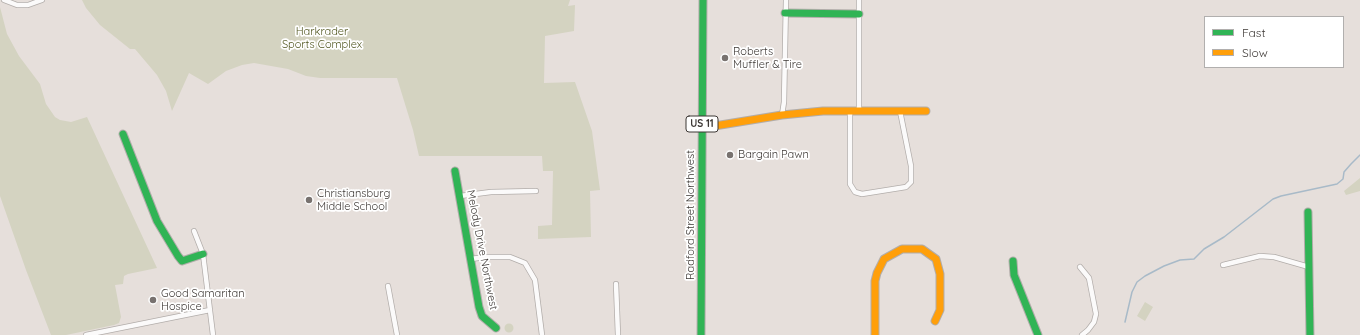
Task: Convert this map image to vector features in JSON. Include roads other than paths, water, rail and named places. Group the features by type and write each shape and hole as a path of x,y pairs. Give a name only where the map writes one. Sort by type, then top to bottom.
{"street":[{"path":"4,0 23,5 42,0"},
{"name":"Radford Street Northwest","path":"701,335 703,0"},
{"path":"782,115 784,102 786,0"},
{"path":"859,0 859,111"},
{"path":"785,13 859,14"},
{"path":"702,128 782,115 823,111 926,111"},
{"path":"850,111 850,184 855,192 862,194 906,187 911,182 911,166 900,111"},
{"path":"123,134 157,221 178,256 182,261 203,254"},
{"name":"Melody Drive Northwest","path":"456,171 482,316 496,328"},
{"path":"460,196 491,192 536,191"},
{"path":"1308,212 1310,335"},
{"path":"194,231 203,254 214,335"},
{"path":"876,335 875,281 877,273 884,259 892,253 902,249 922,248 936,258 940,270 940,310 935,321"},
{"path":"1223,265 1260,256 1274,257 1309,267"},
{"path":"471,259 485,257 510,257 526,263 535,280 542,335"},
{"path":"1013,261 1014,275 1038,335"},
{"path":"1080,267 1089,278 1096,314 1094,322 1082,335"},
{"path":"616,284 618,335"},
{"path":"388,286 397,335"},
{"path":"86,335 210,310"}],"waterway":[{"path":"1125,322 1132,292 1137,282 1145,276 1180,260 1194,259 1204,249 1224,237 1273,199 1337,184 1343,179 1344,172 1360,155"}],"place":[{"name":"Roberts Muffler & Tire","path":"725,58"},
{"name":"Bargain Pawn","path":"730,155"},
{"name":"Christiansburg Middle School","path":"309,200"},
{"name":"Good Samaritan Hospice","path":"153,300"}],"park label":[{"name":"Harkrader Sports Complex","path":"322,38"}]}
